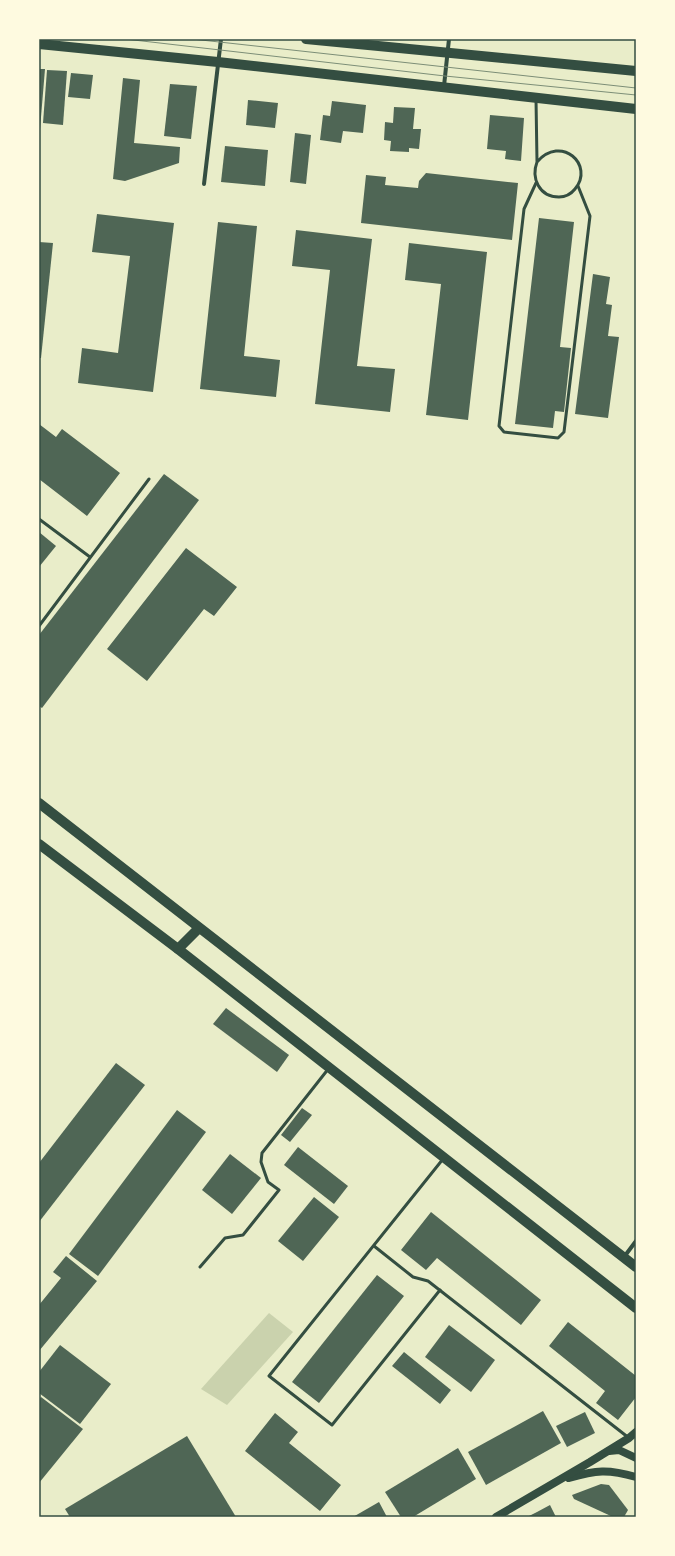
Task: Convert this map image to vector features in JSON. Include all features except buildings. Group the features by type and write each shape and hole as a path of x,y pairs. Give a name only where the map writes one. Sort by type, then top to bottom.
{"main road":[{"path":"306,39 636,71"},
{"path":"39,44 218,62 636,109"},
{"path":"39,803 636,1267"},
{"path":"39,844 178,949 330,1067 636,1308"},
{"path":"178,949 199,928"},
{"path":"496,1517 608,1451 636,1432"},
{"path":"608,1451 619,1450 636,1458"},
{"path":"554,1482 602,1470 636,1477"}],"street":[{"path":"204,184 221,39"},
{"path":"444,87 449,39"},
{"path":"624,1257 636,1242"}],"lane":[{"path":"536,97 537,162 534,176 536,183 546,194 560,197 567,195 578,186 580,179 579,164 575,158 569,154 563,151 548,152 537,162"},
{"path":"536,183 524,209 499,426 504,432 558,438 564,432 590,216 578,186"},
{"path":"39,626 149,479"},
{"path":"39,519 90,557"},
{"path":"200,1267 225,1238 243,1235 279,1190 268,1182 261,1162 262,1153 330,1067"},
{"path":"440,1290 332,1426 268,1376 445,1158"},
{"path":"374,1246 413,1277 428,1281 440,1290 629,1438"}],"green space":[{"path":"269,1313 293,1332 227,1405 201,1389"}],"tram line":[{"path":"125,39 445,76 636,95"},
{"path":"192,39 636,88"}]}
